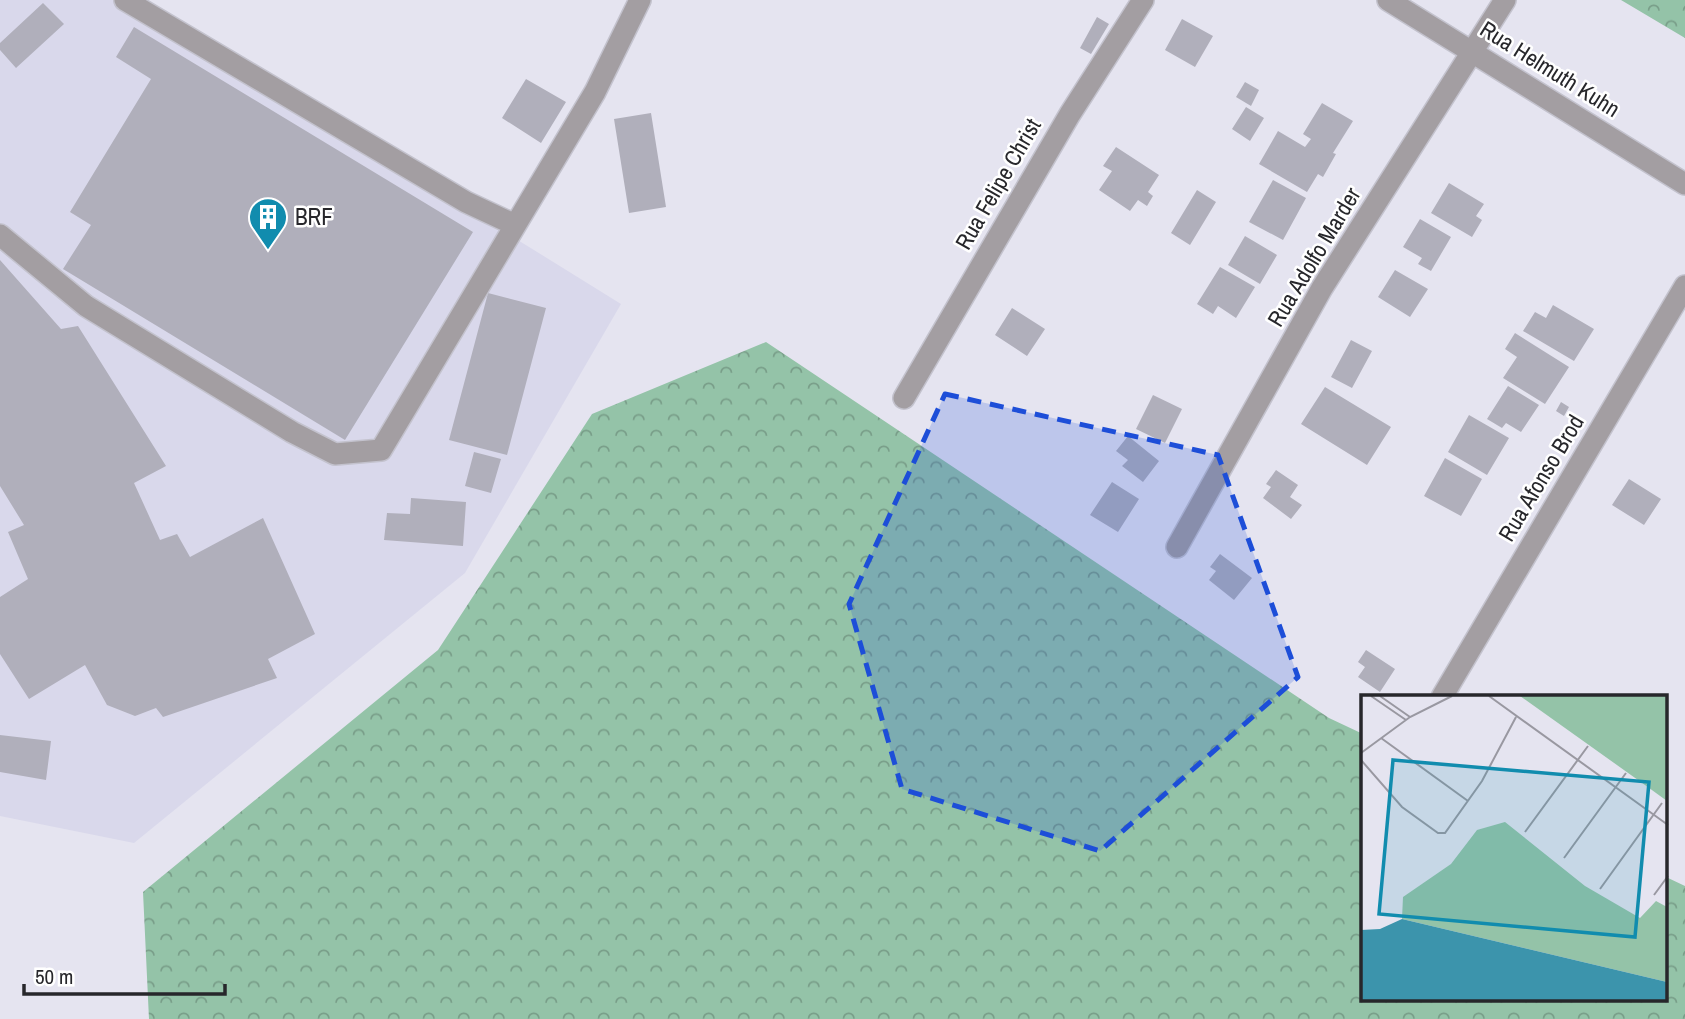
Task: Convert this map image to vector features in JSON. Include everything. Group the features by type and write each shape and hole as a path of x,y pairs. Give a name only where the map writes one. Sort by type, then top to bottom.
{"street":[{"path":"125,0 466,202 515,225"},
{"path":"0,235 86,306 292,432 335,454 381,450 595,92 640,0"},
{"name":"Rua Felipe Christ","path":"904,398 1070,114 1143,0"},
{"name":"Rua Helmuth Kuhn","path":"1388,0 1685,184"},
{"name":"Rua Adolfo Marder","path":"1177,547 1322,288 1505,0"},
{"name":"Rua Afonso Brod","path":"1443,695 1685,286"}],"highlighted area":[{"path":"945,394 1218,455 1298,677 1100,851 902,789 849,604"}],"shaded area":[{"path":"0,0 131,0 621,304 465,573 134,843 0,816"}],"green space":[{"path":"1621,0 1685,0 1685,38"},
{"path":"766,342 1329,718 1361,733 1361,1002 1668,1002 1668,878 1685,886 1685,1019 149,1019 143,892 438,650 592,414"}],"building":[{"path":"43,3 64,24 16,68 0,50 0,43"},
{"path":"1097,17 1109,24 1091,54 1080,48"},
{"path":"1182,19 1213,36 1195,67 1165,50"},
{"name":"BRF","path":"134,27 473,232 345,440 63,269 91,225 70,212 151,79 116,57"},
{"path":"526,79 566,102 541,143 502,118"},
{"path":"1245,82 1259,90 1251,106 1236,97"},
{"path":"1322,103 1353,121 1333,153 1336,154 1323,177 1318,174 1307,192 1259,164 1278,131 1305,147 1311,139 1303,134"},
{"path":"1246,107 1264,118 1250,141 1232,129"},
{"path":"651,113 666,207 629,213 614,119"},
{"path":"1116,147 1159,175 1148,192 1153,196 1147,206 1138,200 1130,211 1099,190 1112,171 1103,166"},
{"path":"1273,180 1306,198 1283,240 1249,222"},
{"path":"1449,183 1484,204 1476,216 1482,220 1472,237 1431,213"},
{"path":"1197,190 1216,202 1190,245 1171,233"},
{"path":"1420,219 1451,237 1431,271 1418,264 1422,258 1403,247"},
{"path":"1245,236 1277,255 1260,284 1228,265"},
{"path":"0,260 61,329 78,326 166,466 134,483 160,540 177,534 190,557 263,518 315,634 268,659 277,678 163,717 156,708 135,716 107,705 85,665 29,699 0,654 0,597 28,579 8,532 24,525 0,486"},
{"path":"1220,267 1255,287 1236,318 1218,306 1213,314 1197,304"},
{"path":"1395,270 1428,289 1410,317 1378,297"},
{"path":"488,293 546,308 507,455 449,440"},
{"path":"1553,305 1594,329 1574,361 1523,331 1535,312 1546,318"},
{"path":"1012,308 1045,329 1027,356 995,335"},
{"path":"1515,333 1569,367 1545,404 1503,378 1517,357 1505,349"},
{"path":"1351,340 1372,351 1352,388 1331,377"},
{"path":"1508,386 1539,405 1521,432 1506,423 1502,428 1487,419"},
{"path":"1325,387 1391,427 1367,465 1301,424"},
{"path":"1153,395 1182,409 1165,443 1136,429"},
{"path":"1561,402 1569,407 1564,416 1556,411"},
{"path":"1469,415 1509,438 1487,475 1448,452"},
{"path":"1128,436 1159,461 1143,482 1122,466 1128,460 1116,451"},
{"path":"474,452 501,459 491,493 465,486"},
{"path":"1445,458 1482,479 1461,516 1424,496"},
{"path":"1276,470 1298,485 1290,497 1302,505 1291,519 1263,498 1271,487 1266,484"},
{"path":"1629,479 1661,499 1644,525 1612,505"},
{"path":"1112,482 1139,499 1118,532 1090,515"},
{"path":"411,498 466,502 463,546 384,540 387,513 410,514"},
{"path":"1220,554 1252,578 1234,600 1209,580 1216,571 1210,567"},
{"path":"1366,650 1395,669 1380,692 1358,677 1365,667 1358,662"},
{"path":"0,735 51,741 46,780 0,772"}],"place":[{"name":"BRF","path":"268,251"}]}
